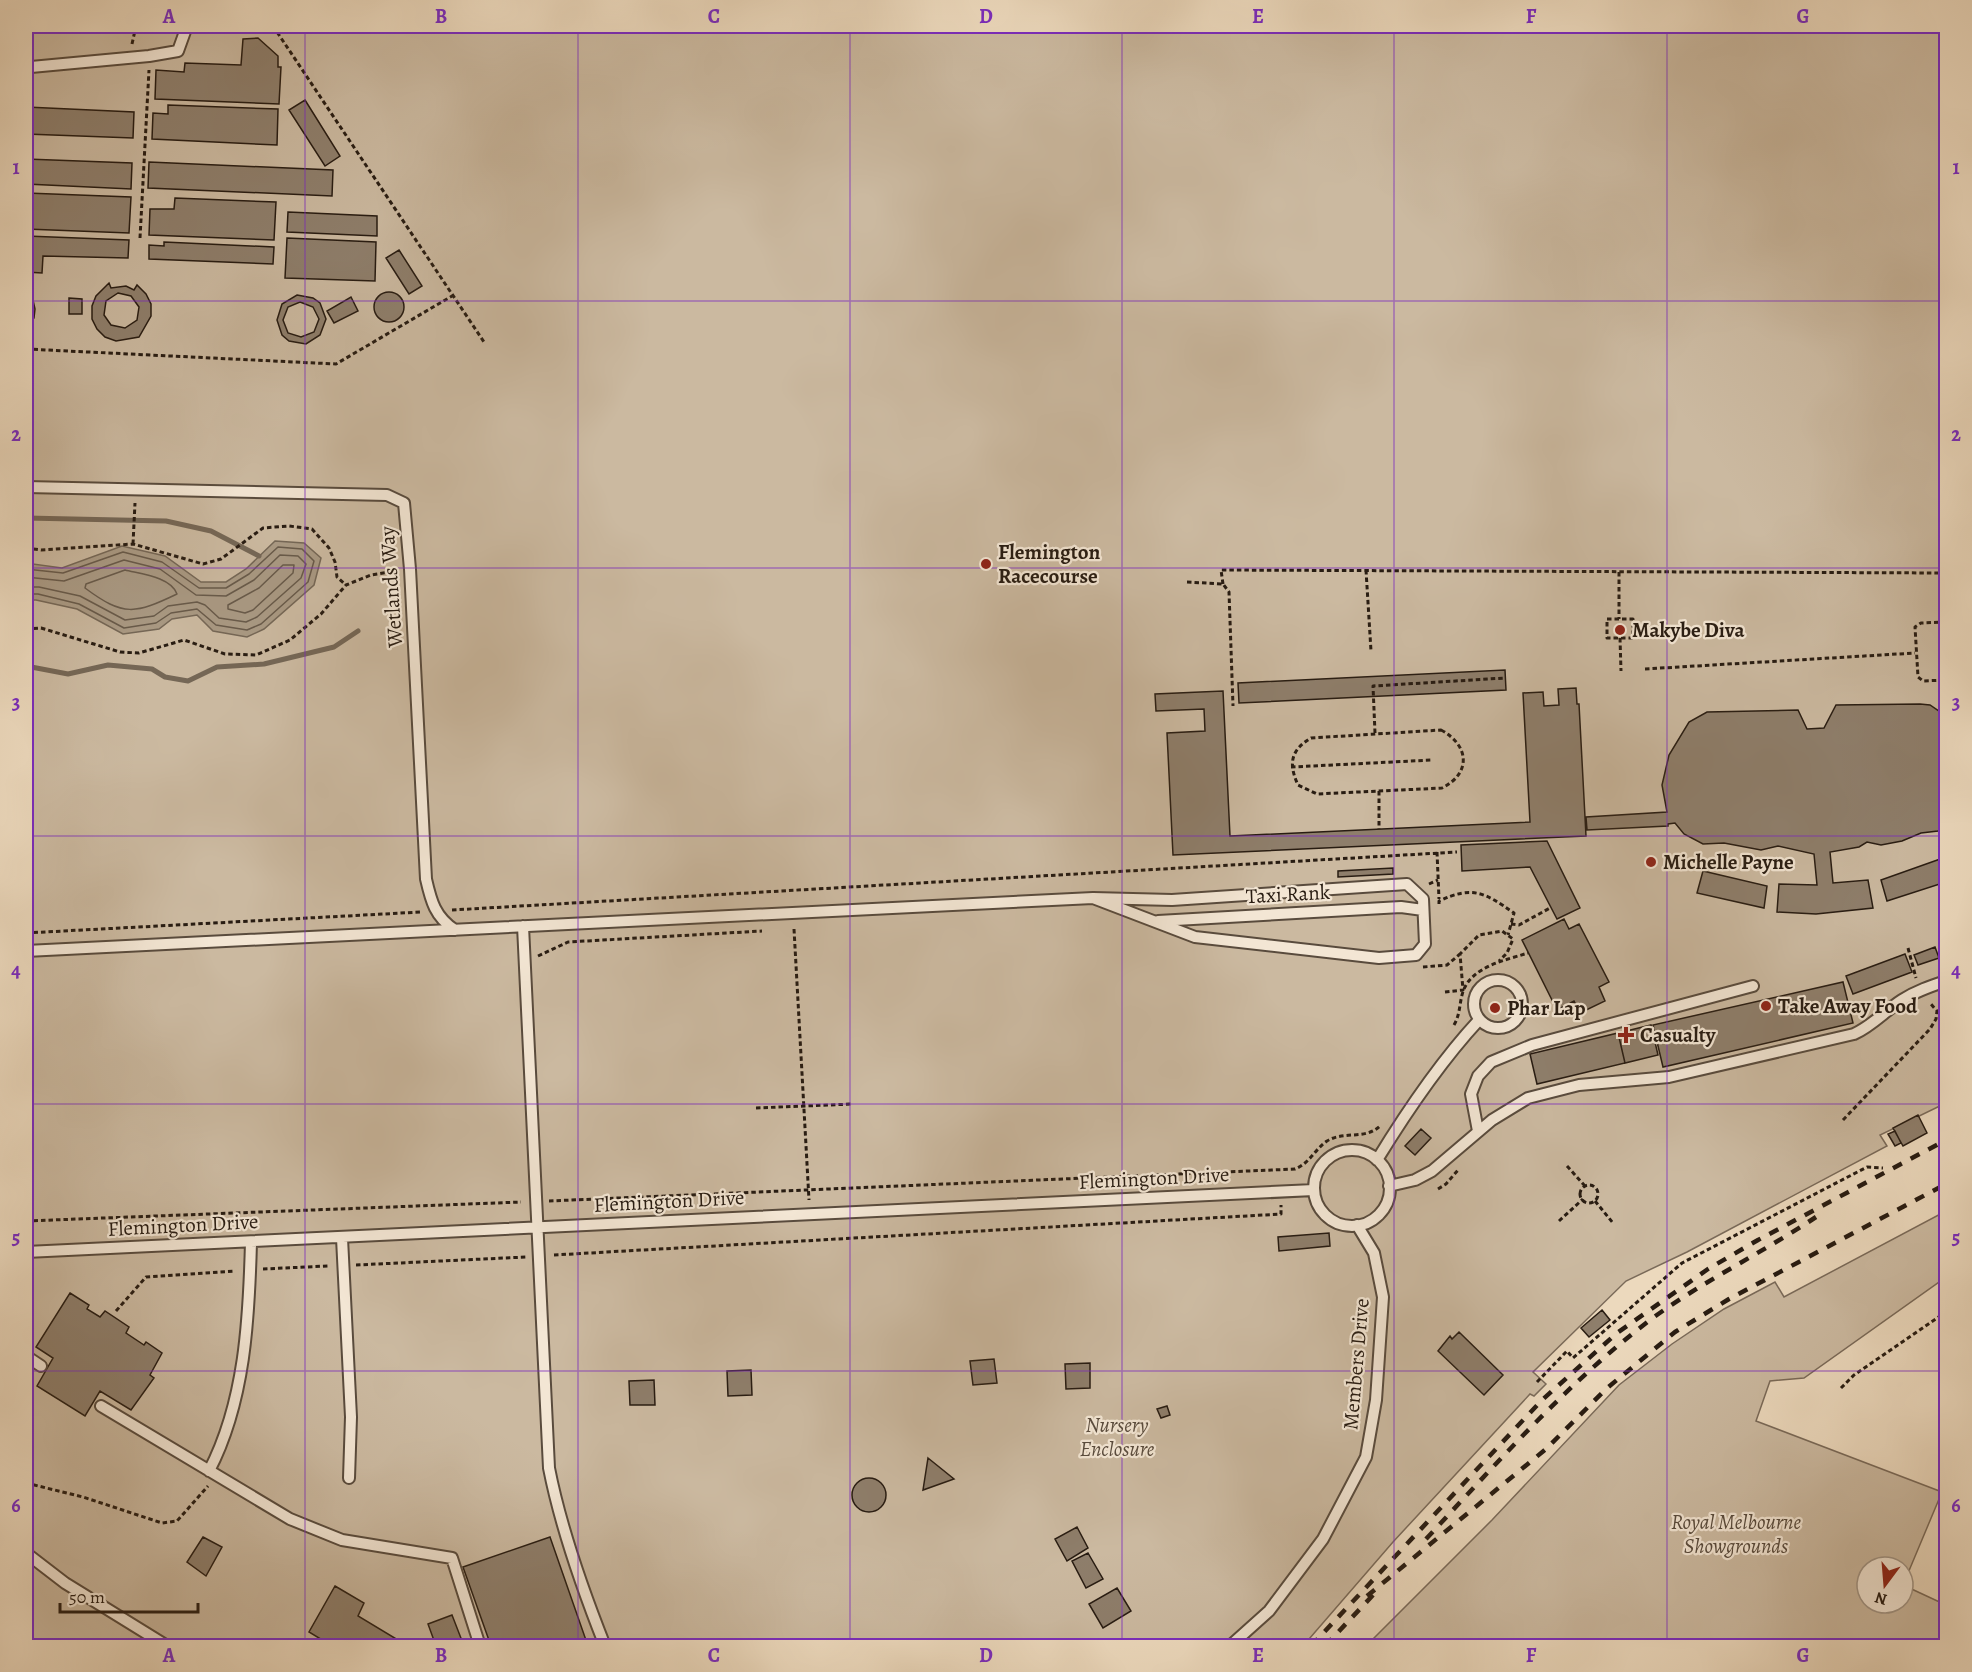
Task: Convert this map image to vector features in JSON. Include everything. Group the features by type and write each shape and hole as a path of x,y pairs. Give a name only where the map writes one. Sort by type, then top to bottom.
{"lane":[{"path":"26,70 31,67 149,56 178,51 187,26"},
{"name":"Wetlands Way","path":"26,487 387,495 404,503 410,569 426,879 441,921 455,930"},
{"path":"26,951 1093,898 1172,900 1407,884 1423,899 1425,944 1416,955 1379,958 1196,937 1093,898"},
{"name":"Taxi Rank","path":"1155,922 1401,907 1423,910"},
{"path":"523,926 549,1468 556,1506 587,1602 605,1647"},
{"path":"1501,980 1516,988 1522,1002 1519,1017 1514,1023 1507,1027 1492,1028 1479,1020 1473,1005 1479,989 1485,983 1501,980"},
{"path":"1389,1186 1415,1180 1432,1171 1508,1108 1528,1098 1579,1084 1669,1077 1854,1034 1867,1028 1900,1001 1920,990 1947,981"},
{"path":"1478,1131 1472,1094 1478,1076 1491,1062 1532,1045 1753,986"},
{"path":"1377,1160 1454,1047 1479,1020"},
{"path":"1356,1150 1377,1160 1384,1168 1389,1186 1384,1207 1368,1223 1344,1225 1332,1221 1323,1213 1314,1190 1318,1170 1334,1155 1356,1150"},
{"name":"Flemington Drive","path":"26,1252 1314,1190"},
{"name":"Members Drive","path":"1230,1647 1269,1611 1323,1539 1366,1457 1376,1400 1383,1297 1374,1253 1357,1225"},
{"path":"342,1238 351,1417 349,1478"},
{"path":"213,1473 228,1429 235,1398 245,1336 251,1242"},
{"path":"26,1356 41,1366"},
{"path":"101,1406 289,1518 342,1540 452,1558 480,1647"},
{"path":"26,1553 65,1583 167,1647"}],"path":[{"path":"273,26 484,342"},
{"path":"140,238 149,56"},
{"path":"26,350 336,364 452,296"},
{"path":"133,543 135,489"},
{"path":"26,548 41,550 133,543 203,564 226,555 263,528 289,526 312,529 329,548 335,562 337,577 346,585"},
{"path":"26,629 41,628 120,652 139,653 184,640 225,654 256,655 290,640 321,614 346,585 371,575 410,569"},
{"path":"1233,705 1230,592 1223,584 1221,570 1947,573"},
{"path":"1366,570 1371,651"},
{"path":"1619,572 1619,619"},
{"path":"1187,582 1223,584"},
{"path":"1607,619 1619,619 1633,619 1633,638 1606,638 1607,619"},
{"path":"1947,622 1921,623 1915,627 1918,677 1923,681 1947,680"},
{"path":"1620,638 1621,670"},
{"path":"1645,669 1915,653"},
{"path":"1375,733 1373,686 1505,678"},
{"path":"1442,730 1459,743 1464,757 1456,778 1442,788 1317,794 1298,784 1291,767 1293,753 1299,745 1311,738 1375,733 1442,730"},
{"path":"1291,767 1432,760"},
{"path":"1379,791 1379,829"},
{"path":"1437,852 1439,911"},
{"path":"26,933 1456,852"},
{"path":"1439,901 1460,891 1490,897 1514,913 1509,935"},
{"path":"1511,924 1520,925 1550,908"},
{"path":"803,928 794,929 802,1106 810,1214"},
{"path":"524,959 535,958 568,942 770,930"},
{"path":"1416,967 1447,965 1479,934 1502,931 1513,939 1507,953 1497,963"},
{"path":"1843,1120 1930,1029 1936,1019 1937,1011 1934,1004 1924,1000 1920,990 1908,948"},
{"path":"1463,990 1471,977 1497,963 1528,953"},
{"path":"1448,1033 1460,1015 1463,990 1460,954"},
{"path":"1445,992 1463,990"},
{"path":"756,1108 852,1104"},
{"path":"26,1221 1281,1170 1304,1166 1328,1140 1368,1135 1391,1113 1401,1122"},
{"path":"1567,1166 1585,1186"},
{"path":"1537,1382 1567,1352 1573,1358 1682,1263 1867,1167 1883,1168"},
{"path":"116,1311 146,1277 1281,1214 1281,1170"},
{"path":"1585,1186 1591,1185 1597,1190 1595,1201 1613,1223"},
{"path":"1585,1186 1581,1193 1583,1199 1589,1202 1595,1201"},
{"path":"1559,1221 1583,1199"},
{"path":"1841,1388 1854,1375 1947,1312"},
{"path":"26,1483 83,1497 162,1523 177,1521 213,1473"}],"green space":[{"name":"Flemington Racecourse","path":"26,26 1946,26 1946,1103 1880,1135 1887,1146 1687,1252 1626,1281 1533,1372 1546,1384 1534,1396 1530,1394 1393,1542 1303,1646 26,1646"},
{"name":"Royal Melbourne Showgrounds","path":"1946,1211 1946,1277 1804,1378 1770,1381 1756,1421 1942,1492 1915,1556 1855,1555 1855,1615 1915,1615 1915,1591 1946,1605 1946,1646 1366,1646 1492,1520 1619,1385 1672,1344 1724,1309 1775,1282 1784,1297"}],"water":[{"path":"275,541 304,543 321,558 314,585 264,629 247,637 213,631 197,615 172,619 159,629 123,634 77,609 26,600 26,563 62,568 122,546 165,556 201,582 226,582 246,569"}],"building":[{"path":"258,38 278,56 278,67 281,67 279,104 155,99 156,70 184,72 185,63 241,65 243,39"},
{"path":"305,100 340,156 325,166 289,110"},
{"path":"168,105 278,109 277,145 152,139 153,113 168,114"},
{"path":"26,107 134,112 133,138 26,134"},
{"path":"26,159 132,163 131,189 26,184"},
{"path":"149,162 333,170 332,196 148,188"},
{"path":"26,193 131,197 129,233 26,229"},
{"path":"175,198 276,202 274,240 149,235 150,209 174,209"},
{"path":"288,212 377,216 377,236 287,232"},
{"path":"26,236 129,240 128,258 43,256 42,273 26,272"},
{"path":"287,238 376,242 375,281 285,278"},
{"path":"164,242 274,247 273,264 149,259 149,245 164,246"},
{"path":"399,250 422,286 409,294 386,258"},
{"path":"109,283 111,288 126,286 134,290 137,285 146,294 151,304 151,316 139,337 116,341 105,337 97,329 92,319 92,306 96,296","holes":["118,293 131,296 139,307 137,320 125,328 111,325 104,315 106,301"]},
{"path":"26,291 33,300 35,309 34,318 26,328"},
{"path":"389,292 395,293 403,301 403,313 395,321 389,322 383,321 375,313 374,307 375,301 383,293"},
{"path":"297,295 313,298 320,303 326,319 320,335 306,344 289,341 282,335 277,320 282,304","holes":["300,302 313,307 319,319 314,332 301,337 288,333 283,320 288,307"]},
{"path":"351,297 358,311 334,323 327,311"},
{"path":"69,298 82,299 82,314 69,314"},
{"path":"1505,670 1506,690 1239,703 1238,683"},
{"path":"1576,688 1577,704 1579,704 1586,836 1173,855 1167,733 1205,731 1204,709 1156,711 1155,694 1223,691 1230,836 1530,822 1523,693 1543,692 1544,706 1559,705 1558,689"},
{"path":"1836,705 1930,705 1946,716 1946,826 1938,831 1921,833 1902,841 1881,845 1867,842 1859,847 1830,852 1833,883 1868,880 1873,908 1816,914 1777,912 1779,884 1817,885 1814,854 1778,846 1761,850 1724,843 1703,844 1684,834 1675,823 1668,824 1668,826 1587,830 1586,817 1667,812 1662,785 1669,755 1689,722 1707,712 1798,710 1807,729 1824,728"},
{"path":"1547,841 1580,908 1557,919 1530,867 1462,871 1461,845"},
{"path":"1943,858 1946,882 1887,901 1881,880"},
{"path":"1393,868 1393,874 1338,877 1338,871"},
{"path":"1703,871 1767,886 1764,908 1697,893"},
{"path":"1564,919 1569,929 1579,924 1609,982 1599,987 1605,1001 1580,1013 1574,1001 1557,1010 1522,940"},
{"path":"1935,947 1939,958 1918,965 1914,955"},
{"path":"1905,954 1912,972 1853,994 1846,976"},
{"path":"1843,982 1853,1023 1663,1067 1653,1025"},
{"path":"1651,1025 1658,1055 1625,1063 1618,1033"},
{"path":"1618,1033 1625,1063 1537,1084 1530,1054"},
{"path":"1918,1115 1927,1133 1903,1146 1893,1128"},
{"path":"1421,1129 1431,1138 1415,1155 1405,1146"},
{"path":"1895,1131 1901,1143 1895,1146 1888,1134"},
{"path":"1329,1233 1330,1246 1279,1251 1278,1237"},
{"path":"70,1293 89,1305 87,1309 100,1317 105,1311 129,1327 126,1333 144,1345 146,1342 162,1353 150,1375 154,1378 131,1410 100,1391 85,1416 37,1386 53,1358 36,1347"},
{"path":"1602,1310 1610,1320 1589,1337 1581,1328"},
{"path":"1459,1332 1503,1375 1484,1395 1438,1351 1450,1336 1452,1339"},
{"path":"994,1359 997,1383 973,1385 970,1361"},
{"path":"1090,1363 1090,1388 1066,1389 1065,1364"},
{"path":"751,1370 752,1395 728,1396 727,1371"},
{"path":"654,1380 655,1405 630,1405 629,1381"},
{"path":"1167,1406 1170,1415 1161,1418 1157,1409"},
{"path":"928,1458 954,1479 923,1490"},
{"path":"869,1478 881,1483 886,1495 881,1507 869,1512 857,1507 852,1495 857,1483"},
{"path":"1077,1527 1088,1548 1067,1561 1055,1539"},
{"path":"203,1537 222,1547 206,1576 187,1562"},
{"path":"550,1537 588,1646 491,1646 463,1567"},
{"path":"1088,1553 1103,1579 1086,1588 1072,1561"},
{"path":"335,1586 364,1603 358,1616 408,1646 332,1646 309,1632"},
{"path":"1117,1588 1131,1611 1103,1628 1089,1604"},
{"path":"452,1615 464,1646 436,1646 428,1624"}],"waterway":[{"path":"26,518 166,521 211,531 259,556"},
{"path":"26,666 68,674 108,665 152,669 165,677 188,681 217,667 264,664 334,647 358,631"}],"railway":[{"path":"1311,1646 1542,1400 1617,1333 1708,1269 1946,1140"},
{"path":"1367,1596 1546,1449 1606,1389 1675,1332 1729,1299 1946,1184"},
{"path":"1426,1539 1561,1397 1619,1345 1670,1306 1816,1217"},
{"path":"1325,1646 1374,1594"}],"place":[{"name":"Flemington Racecourse","path":"986,564"},
{"name":"Makybe Diva","path":"1620,630"},
{"name":"Michelle Payne","path":"1651,862"},
{"name":"Take Away Food","path":"1766,1006"},
{"name":"Phar Lap","path":"1495,1008"},
{"name":"Casualty","path":"1626,1035"}],"park label":[{"name":"Nursery Enclosure","path":"1117,1437"}]}
